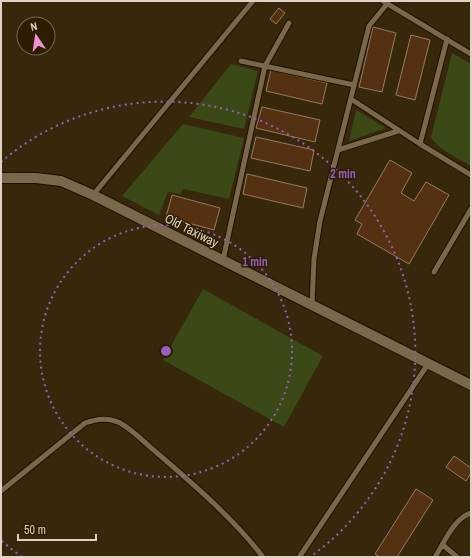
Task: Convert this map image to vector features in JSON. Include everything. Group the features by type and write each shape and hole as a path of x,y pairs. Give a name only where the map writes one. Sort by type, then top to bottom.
{"street":[{"name":"Old Taxiway","path":"1,178 36,178 61,181 93,195 471,385"}],"lane":[{"path":"93,195 253,1"},
{"path":"312,305 314,260 320,222 369,26 385,2 471,54"},
{"path":"223,260 265,66 289,22"},
{"path":"420,144 447,39"},
{"path":"241,61 354,85"},
{"path":"351,99 398,131 471,175"},
{"path":"338,150 398,131"},
{"path":"434,272 471,209"},
{"path":"300,556 428,364"},
{"path":"1,491 85,423 97,419 109,419 121,423 177,471 243,533 263,557"},
{"path":"435,557 463,516 471,513"},
{"path":"443,545 457,557"}],"green space":[{"path":"452,53 471,64 471,166 443,150 431,137"},
{"path":"231,64 258,71 244,129 189,117"},
{"path":"356,110 386,128 349,141"},
{"path":"183,124 244,138 229,199 183,189 180,194 168,192 159,215 122,196"},
{"path":"203,289 323,356 284,427 163,360"}],"building":[{"path":"279,8 285,13 276,24 270,19"},
{"path":"373,27 396,33 382,92 359,87"},
{"path":"411,35 430,40 415,100 396,95"},
{"path":"271,70 327,83 322,104 266,91"},
{"path":"262,107 320,120 315,142 256,128"},
{"path":"256,137 314,150 310,171 251,158"},
{"path":"390,160 412,173 401,193 414,201 426,182 449,195 409,264 357,234 362,224 355,220"},
{"path":"247,174 307,188 303,208 243,194"},
{"path":"172,195 220,208 214,230 166,217"},
{"path":"454,456 471,468 471,473 466,481 446,467"},
{"path":"416,489 433,500 397,557 380,557 375,554"}]}
